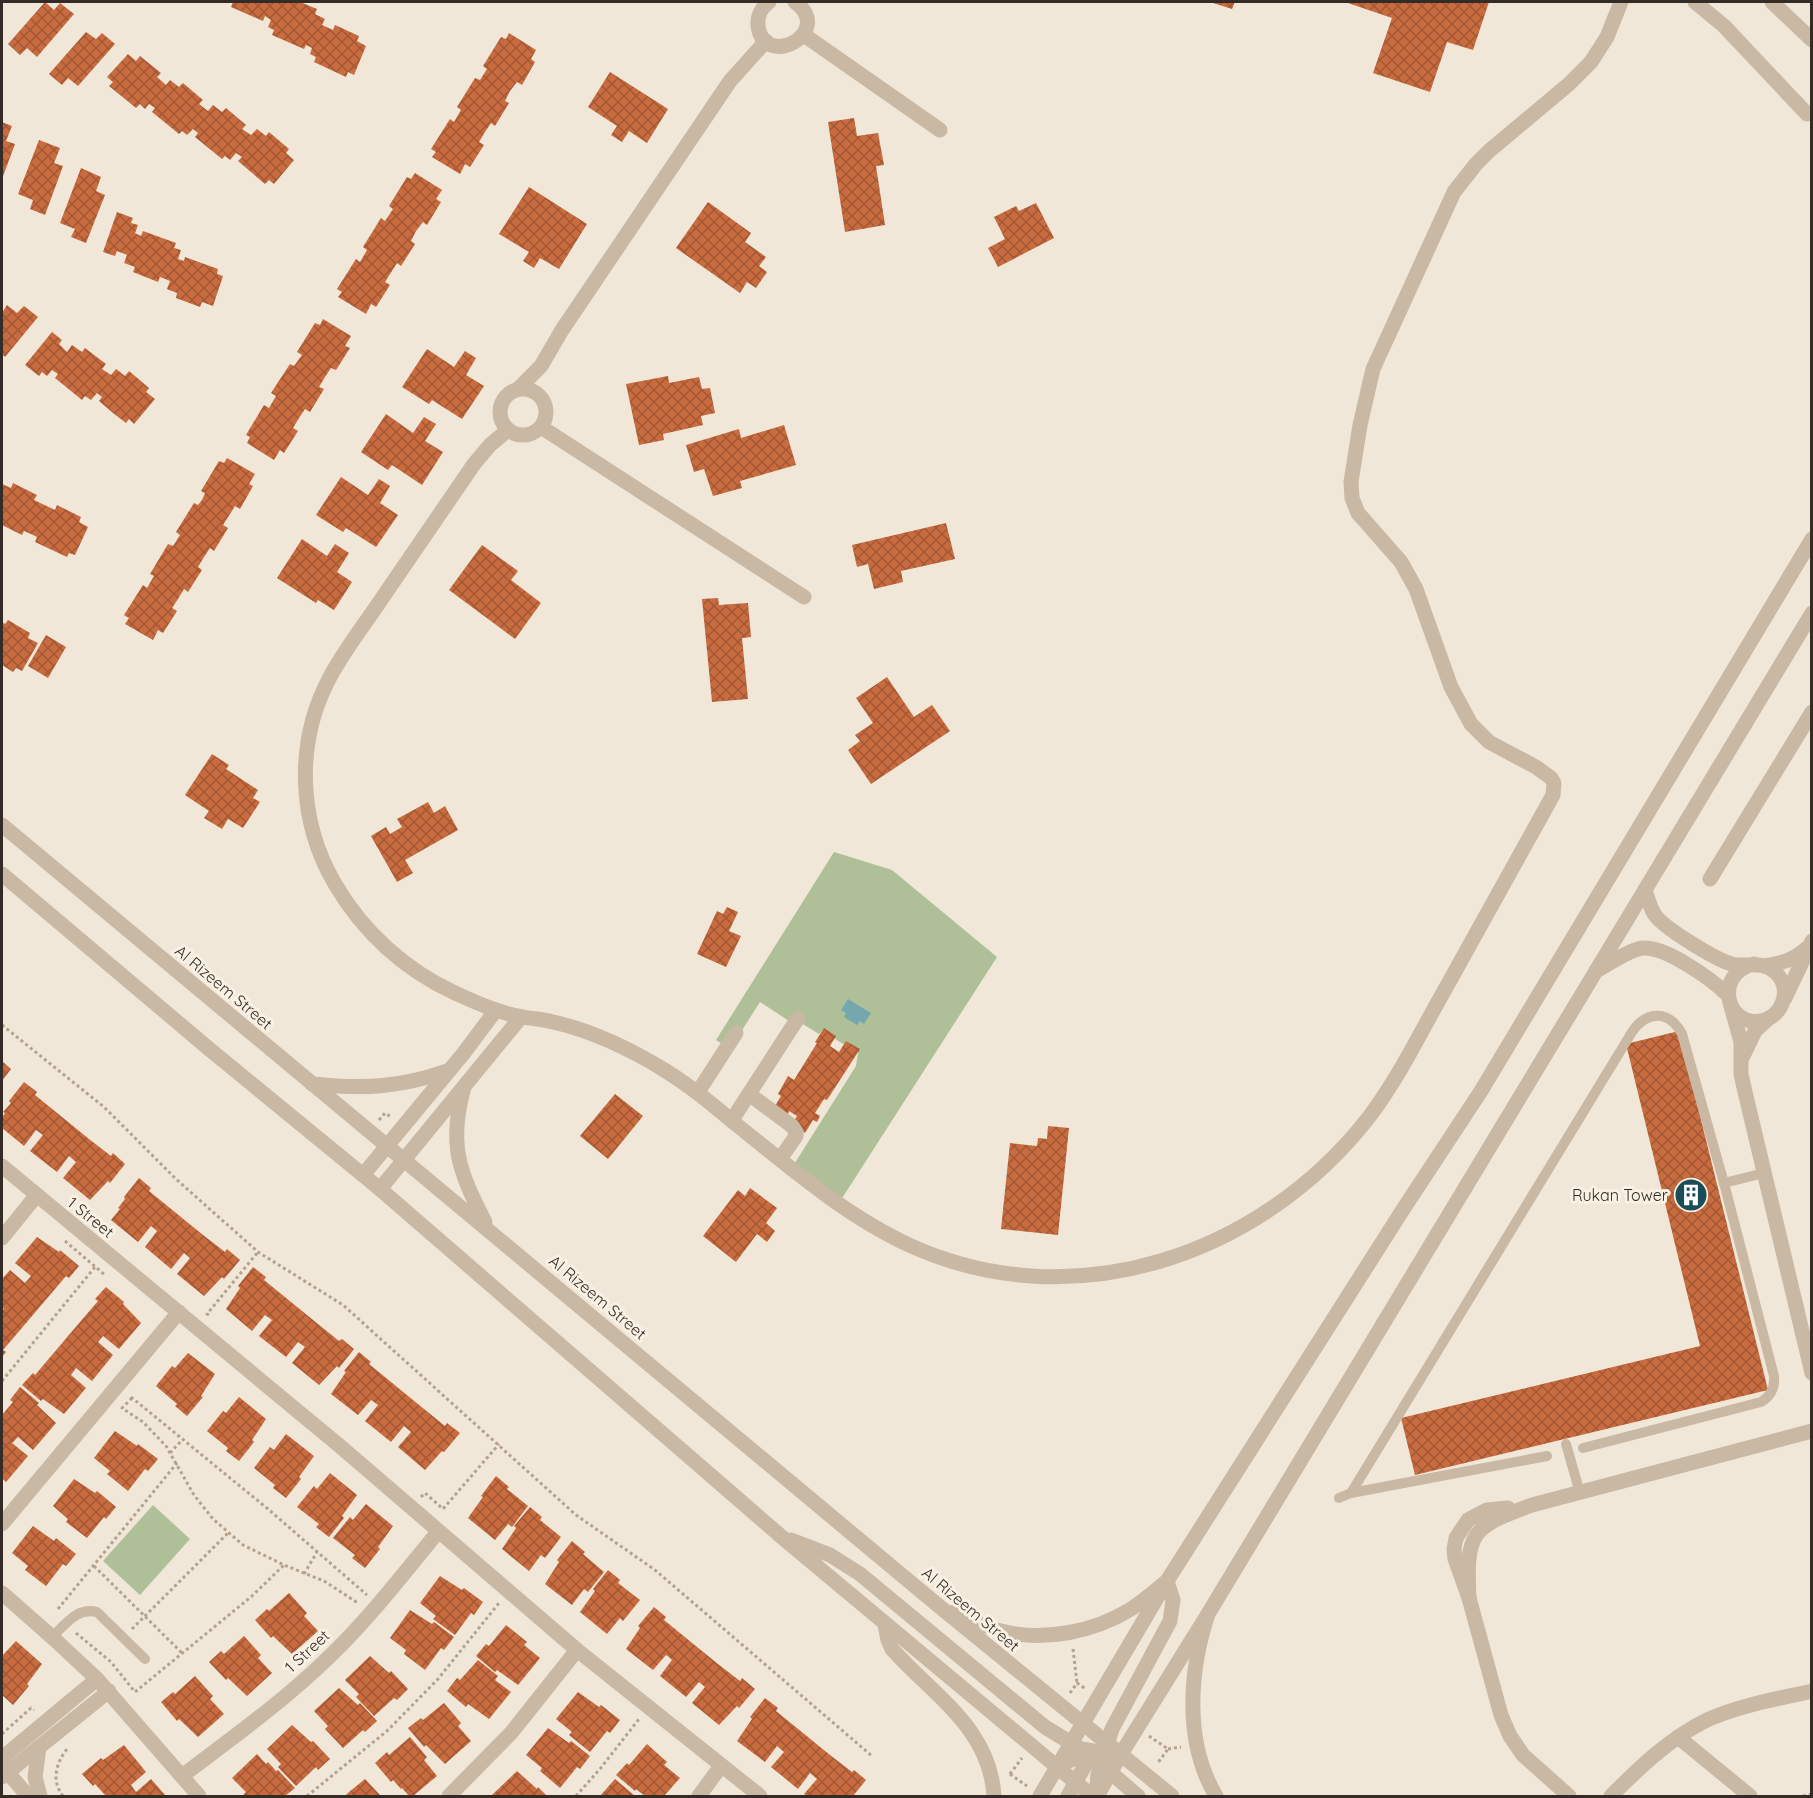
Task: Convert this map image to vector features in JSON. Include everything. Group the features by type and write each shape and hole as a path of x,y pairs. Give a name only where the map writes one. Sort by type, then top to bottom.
{"street":[{"path":"770,2 762,9 758,22 759,29 766,41 772,45 786,46 804,35 806,17 799,3"},
{"path":"508,430 490,445 474,464 342,658 316,710 308,744 306,767 308,813 321,858 342,897 356,916 387,948 413,969 456,994 496,1011 550,1021 607,1040 657,1065 698,1092 780,1159 858,1217 911,1246 938,1256 992,1270 1047,1277 1102,1275 1173,1258 1225,1236 1280,1203 1329,1162 1371,1113 1406,1059 1555,789 1554,783 1547,775 1489,742 1471,724 1451,687 1409,575 1354,506 1351,482 1373,369 1454,192 1489,151 1569,84 1591,62 1607,37 1621,2"},
{"path":"1695,2 1724,26 1807,114 1812,113"},
{"path":"1772,2 1812,40"},
{"path":"804,35 940,129"},
{"path":"547,357 542,377 542,398 547,410 544,422 541,427 529,434 514,433 508,430 501,419 500,406 507,394 519,388 534,375 730,81 766,41"},
{"path":"519,388 532,390 542,398"},
{"path":"541,427 804,597"},
{"path":"1040,1797 1167,1581 1481,1091 1812,539"},
{"path":"1057,1767 1072,1759 1121,1754 1208,1614 1812,613"},
{"path":"1710,879 1812,712"},
{"name":"Al Rizeem Street","path":"2,825 1083,1724 1099,1757 1121,1754 1172,1797"},
{"path":"2,874 208,1048 363,1174 783,1538 1057,1767 1072,1790 1095,1797 1099,1757"},
{"path":"1645,890 1655,915 1671,929 1722,961 1736,965 1760,965 1775,971 1782,980 1785,991 1784,1002"},
{"path":"1810,943 1798,956 1787,962 1745,966 1732,978 1730,1001 1741,1042 1741,1074 1812,1373"},
{"path":"1742,1059 1755,1031 1778,1012 1784,1002 1810,943"},
{"path":"1596,971 1637,949 1658,950 1708,978 1730,1001 1738,1015 1759,1022 1769,1018"},
{"path":"363,1174 496,1011"},
{"path":"380,1189 521,1017"},
{"path":"732,1120 798,1018"},
{"path":"698,1092 736,1034"},
{"path":"312,1084 362,1088 386,1087 425,1079 447,1071"},
{"path":"464,1087 457,1119 458,1157 469,1192 489,1230"},
{"path":"749,1094 792,1126 796,1132 796,1136 780,1159"},
{"name":"1 Street","path":"2,1166 342,1447 577,1650 760,1797"},
{"path":"2,1238 36,1196"},
{"path":"2,1524 179,1312"},
{"path":"1569,1797 1523,1755 1510,1736 1501,1715 1469,1598 1455,1559 1454,1549 1461,1528 1468,1520 1487,1510 1532,1505 1812,1431"},
{"name":"1 Street","path":"182,1776 282,1698 329,1657 375,1608 438,1532"},
{"path":"783,1538 830,1555 860,1574 1045,1727 1071,1744 1099,1757 1138,1797"},
{"path":"940,1607 1001,1631 1034,1635 1071,1632 1091,1627 1129,1611 1167,1581"},
{"path":"1072,1790 1099,1757 1119,1714 1170,1621 1173,1600 1167,1581"},
{"path":"2,1593 109,1691 199,1797"},
{"path":"1208,1614 1196,1658 1193,1704 1197,1745 1204,1770 1216,1797"},
{"path":"885,1625 892,1649 959,1714 972,1732 982,1750 994,1797"},
{"path":"449,1797 511,1733 577,1650"},
{"path":"2,1758 97,1679"},
{"path":"28,1797 3,1772 39,1747 109,1691"},
{"path":"1611,1797 1650,1759 1678,1737 1722,1714 1812,1691"},
{"path":"1678,1737 1750,1797"},
{"path":"39,1747 35,1777 40,1797"},
{"path":"699,1797 721,1766"}],"lane":[{"path":"1351,1493 1632,1032 1638,1023 1648,1017 1659,1016 1670,1019 1682,1034 1724,1183 1774,1376 1772,1390 1761,1402 1583,1448"},
{"path":"1724,1183 1764,1173"},
{"path":"1566,1444 1580,1493"},
{"path":"1339,1498 1351,1493 1547,1456"},
{"path":"52,1637 79,1611 97,1612 145,1659"}],"path":[{"path":"2,1025 104,1107 176,1179 258,1252 343,1305 499,1443 576,1515 655,1570 872,1756"},
{"path":"214,1319 207,1314 258,1252"},
{"path":"2,1381 94,1267"},
{"path":"117,1386 317,1552 375,1608"},
{"path":"132,1398 122,1408 153,1432 177,1463 194,1495 213,1519 228,1533 243,1545 324,1581 375,1608"},
{"path":"170,1453 182,1440"},
{"path":"412,1508 425,1493 443,1509 499,1443"},
{"path":"177,1463 53,1615 111,1662 135,1692 252,1596 284,1565"},
{"path":"124,1638 228,1533"},
{"path":"304,1574 317,1552"},
{"path":"94,1566 182,1653"},
{"path":"307,1797 387,1731 438,1679 499,1603"},
{"path":"1071,1632 1077,1683"},
{"path":"576,1797 639,1719"},
{"path":"1803,1797 1812,1794"}],"green space":[{"path":"834,852 892,870 997,957 839,1203 793,1166 856,1066 858,1053 822,1031 819,1034 801,1023 789,1021 760,1002 730,1049 716,1040"},
{"path":"153,1505 190,1539 140,1595 103,1561"}],"water":[{"path":"848,999 871,1013 864,1024 860,1021 857,1025 844,1017 846,1013 841,1010"}],"building":[{"path":"45,2 54,10 60,3 74,14 37,57 27,48 20,55 8,44"},
{"path":"233,2 300,2 317,9 315,14 325,19 322,25 333,30 335,25 359,36 357,41 366,46 354,75 348,72 346,77 314,62 316,57 310,54 312,48 306,45 304,49 272,35 274,30 268,27 271,20 265,16 263,21 231,7"},
{"path":"1210,2 1235,2 1232,9"},
{"path":"1345,2 1489,2 1473,50 1447,42 1430,92 1373,73 1392,18"},
{"path":"86,32 96,39 102,33 115,44 78,86 68,78 62,85 49,74"},
{"path":"509,33 536,50 531,59 535,62 522,85 517,82 510,91 505,101 509,103 495,126 491,123 479,142 484,145 470,167 465,164 460,174 432,157 436,152 431,149 450,119 454,122 461,110 457,107 475,78 480,80 487,69 483,66 501,37 506,39"},
{"path":"128,54 136,61 140,56 161,73 157,77 166,85 170,80 179,87 183,83 203,100 199,104 208,111 213,105 222,112 226,108 246,125 242,129 251,135 257,129 266,136 269,132 289,149 286,153 294,160 274,184 269,180 265,184 238,161 242,157 236,153 230,160 225,156 222,159 195,137 198,133 193,129 187,135 182,131 179,134 152,112 155,108 149,104 145,109 140,104 136,108 109,86 113,82 107,77"},
{"path":"610,72 668,109 647,143 629,131 622,142 611,135 617,126 588,107"},
{"path":"854,118 857,136 878,133 884,165 876,166 885,225 845,232 828,122"},
{"path":"2,122 12,126 6,141 15,144 2,179"},
{"path":"39,140 60,148 54,163 63,166 45,215 30,209 33,200 18,194"},
{"path":"81,168 101,177 96,191 105,195 86,243 71,237 75,229 60,223"},
{"path":"415,173 442,190 436,199 441,202 427,225 423,222 416,231 411,241 415,244 401,266 397,263 385,282 390,285 376,307 371,304 366,314 338,297 342,292 337,289 356,259 360,262 367,250 363,247 381,218 385,221 393,209 389,206 407,177 411,179"},
{"path":"529,187 587,224 559,269 540,258 534,268 523,261 529,252 499,234"},
{"path":"708,202 751,233 745,242 766,257 759,266 767,272 756,288 747,282 740,293 676,248"},
{"path":"1036,203 1054,238 998,267 988,248 1005,239 994,217 1016,206 1019,211"},
{"path":"117,212 133,218 131,223 138,225 135,233 141,236 143,231 176,243 174,248 181,250 178,259 184,261 185,257 218,269 217,274 223,276 213,306 202,302 200,307 176,298 177,293 167,289 170,281 160,277 158,282 133,272 135,267 124,263 127,255 117,251 115,256 103,252"},
{"path":"7,305 17,313 24,306 38,317 5,357 2,354 2,313"},
{"path":"323,319 351,336 345,346 350,348 336,370 331,368 319,387 324,389 310,412 305,409 293,428 298,431 284,453 280,450 274,460 247,443 250,437 246,435 264,405 269,408 276,396 271,393 290,364 294,366 302,355 297,352 315,323 320,325"},
{"path":"52,332 62,340 59,344 67,352 72,345 82,352 85,348 106,364 102,369 111,375 116,369 125,376 129,371 149,388 146,392 155,399 134,424 129,419 126,423 113,413 99,401 102,397 97,393 91,400 85,396 82,400 55,378 58,374 52,370 47,376 42,372 39,376 25,365"},
{"path":"427,349 454,367 465,351 476,358 466,375 484,386 462,419 432,400 429,404 402,387"},
{"path":"668,376 669,383 699,377 702,389 710,388 715,413 701,416 703,425 663,434 664,440 639,445 626,384"},
{"path":"386,414 413,433 424,417 436,424 425,441 443,452 422,485 392,465 388,470 361,452"},
{"path":"784,425 796,465 740,481 742,488 713,496 704,469 694,472 686,445 739,429 741,438"},
{"path":"227,458 255,474 249,484 253,486 240,509 235,506 223,525 228,528 214,551 210,548 204,557 198,567 202,570 188,592 184,589 172,608 177,611 163,633 158,630 153,640 125,624 129,618 124,615 143,585 147,588 154,576 150,574 168,544 173,546 180,535 176,532 194,503 198,505 202,500 205,493 201,491 219,461 224,463"},
{"path":"341,477 368,495 379,479 390,486 380,503 398,515 376,547 346,528 343,532 316,515"},
{"path":"13,483 37,495 34,500 55,510 57,505 81,517 79,522 88,527 75,555 69,553 67,557 35,542 37,537 31,534 24,531 22,535 2,525 2,484 11,488"},
{"path":"946,523 955,559 901,571 903,582 874,589 868,564 857,567 852,545"},
{"path":"302,539 327,556 335,544 349,553 337,572 352,582 334,610 318,600 316,603 277,578"},
{"path":"482,545 518,571 511,580 541,603 515,639 449,590"},
{"path":"718,598 719,605 748,603 751,637 742,638 748,699 712,702 702,599"},
{"path":"8,620 30,633 28,638 38,643 22,671 16,668 13,672 2,665 2,622 5,624"},
{"path":"46,635 66,647 48,678 28,666"},
{"path":"887,677 914,717 932,705 950,731 871,784 848,750 860,741 855,735 873,723 856,698"},
{"path":"212,754 229,765 226,769 258,790 253,798 260,802 243,828 228,819 222,829 204,818 209,811 185,795"},
{"path":"428,802 434,813 445,806 458,830 405,860 413,873 397,882 371,836 386,827 390,834 402,827 397,819"},
{"path":"727,907 738,912 729,931 741,936 726,967 697,954 717,911 723,914"},
{"path":"824,1028 836,1036 830,1046 839,1052 846,1041 860,1049 827,1100 824,1099 815,1113 820,1116 817,1122 813,1120 805,1133 792,1125 797,1116 789,1111 788,1114 775,1106 781,1096 778,1094 788,1076 794,1080"},
{"name":"Rukan Tower","path":"1679,1031 1768,1390 1415,1475 1401,1418 1700,1346 1626,1044"},
{"path":"2,1061 11,1069 2,1081"},
{"path":"24,1082 37,1092 35,1095 89,1139 111,1156 113,1153 125,1164 110,1183 108,1181 90,1200 63,1178 76,1162 69,1156 57,1172 30,1151 43,1135 36,1130 24,1146 2,1128 2,1118 5,1113 3,1112"},
{"path":"615,1094 643,1116 608,1159 580,1136"},
{"path":"1048,1126 1069,1128 1058,1235 1001,1229 1010,1143 1037,1146 1038,1138 1047,1139"},
{"path":"139,1178 151,1188 149,1191 203,1235 225,1252 227,1249 240,1260 224,1279 222,1277 204,1296 177,1274 190,1258 184,1253 171,1269 145,1247 157,1231 151,1226 138,1242 111,1220 120,1209 118,1208 125,1199 124,1197"},
{"path":"750,1188 777,1208 766,1223 775,1231 767,1242 757,1234 736,1262 703,1236 738,1190 745,1196"},
{"path":"37,1237 59,1252 60,1250 79,1266 69,1278 66,1276 3,1350 6,1352 2,1357 2,1311 4,1309 2,1307 2,1279 10,1270 25,1283 31,1276 15,1263"},
{"path":"253,1267 266,1277 264,1280 318,1324 339,1341 342,1339 354,1349 339,1368 337,1366 319,1385 292,1363 305,1347 298,1342 286,1357 259,1336 272,1320 265,1315 252,1331 226,1309 240,1288 238,1286"},
{"path":"106,1287 124,1302 123,1304 141,1323 119,1349 103,1336 98,1342 113,1355 92,1381 76,1368 71,1375 86,1388 64,1414 43,1399 41,1401 22,1385 33,1373 35,1375 98,1301 95,1299"},
{"path":"359,1352 371,1362 369,1364 445,1426 447,1423 460,1433 425,1470 398,1447 411,1432 404,1426 391,1442 365,1421 378,1405 371,1400 358,1415 331,1394 346,1372 344,1371"},
{"path":"188,1353 215,1374 201,1396 203,1397 187,1416 156,1386 172,1366 175,1368"},
{"path":"20,1387 39,1403 37,1405 56,1423 33,1450 18,1437 12,1443 28,1456 6,1482 2,1478 2,1415 13,1402 10,1400"},
{"path":"239,1397 266,1419 252,1440 254,1442 239,1461 226,1451 228,1448 207,1431 223,1411 226,1413"},
{"path":"115,1431 158,1459 148,1471 145,1469 128,1491 107,1474 110,1471 94,1458"},
{"path":"286,1434 314,1456 299,1477 301,1479 286,1498 273,1488 275,1485 254,1468 270,1447 274,1450"},
{"path":"330,1473 357,1495 342,1516 344,1518 329,1537 316,1527 319,1524 297,1507 314,1486 317,1489"},
{"path":"496,1476 509,1487 507,1489 528,1506 512,1527 508,1524 495,1540 468,1518"},
{"path":"74,1479 95,1493 97,1491 116,1507 106,1519 104,1517 87,1538 66,1522 68,1519 53,1506"},
{"path":"366,1504 393,1526 378,1547 380,1549 365,1568 352,1558 355,1555 333,1538 350,1517 353,1520"},
{"path":"530,1507 542,1517 540,1520 561,1537 545,1558 541,1555 529,1571 502,1549 516,1528 514,1526"},
{"path":"33,1526 54,1541 56,1538 76,1554 66,1566 63,1564 46,1586 25,1570 28,1566 12,1553"},
{"path":"572,1541 604,1572 588,1592 584,1589 572,1605 545,1584 559,1562 557,1560"},
{"path":"608,1570 620,1580 618,1583 640,1600 623,1621 620,1618 607,1634 580,1612 595,1591 593,1589"},
{"path":"440,1576 462,1590 464,1588 483,1602 474,1615 471,1613 455,1635 433,1619 436,1616 420,1603"},
{"path":"289,1593 307,1613 304,1616 318,1631 292,1654 273,1636 271,1638 255,1620"},
{"path":"654,1607 666,1617 664,1620 718,1664 740,1681 742,1678 755,1689 739,1708 737,1706 719,1725 692,1703 705,1687 699,1682 686,1697 660,1676 672,1660 669,1657 666,1655 653,1670 626,1649 640,1628 638,1626"},
{"path":"410,1610 432,1624 434,1622 454,1637 444,1650 441,1648 425,1670 404,1654 406,1650 390,1638"},
{"path":"506,1625 527,1642 524,1645 540,1658 518,1685 497,1670 495,1672 476,1656 486,1644 489,1646"},
{"path":"244,1636 261,1655 258,1658 272,1673 247,1696 228,1678 226,1680 209,1662 221,1651 224,1654"},
{"path":"16,1641 42,1664 27,1684 29,1686 13,1705 2,1695 2,1656"},
{"path":"370,1656 389,1673 391,1671 408,1689 374,1716 356,1697 359,1694 345,1680"},
{"path":"478,1660 498,1676 495,1680 511,1692 489,1719 468,1704 466,1707 447,1691 457,1678 460,1680"},
{"path":"195,1676 213,1696 210,1699 224,1714 198,1737 179,1719 177,1721 161,1702 173,1692 175,1694"},
{"path":"339,1688 358,1705 360,1703 377,1721 343,1748 325,1729 328,1726 314,1711"},
{"path":"578,1692 599,1707 601,1705 620,1720 610,1733 607,1731 590,1752 569,1735 572,1732 556,1719"},
{"path":"765,1698 778,1708 776,1711 830,1755 866,1780 853,1796 807,1796 804,1794 817,1779 810,1773 798,1789 771,1767 784,1752 777,1746 765,1762 737,1741 752,1719 750,1717"},
{"path":"444,1703 461,1723 458,1726 471,1741 445,1764 426,1745 424,1747 408,1728 421,1718 423,1720"},
{"path":"292,1725 311,1742 313,1741 330,1759 318,1770 316,1767 296,1786 278,1767 281,1764 267,1749"},
{"path":"548,1728 569,1743 571,1741 590,1756 580,1769 577,1767 560,1788 540,1771 542,1768 526,1755"},
{"path":"410,1737 427,1757 424,1760 437,1776 413,1796 409,1796 393,1780 391,1782 375,1763 387,1752 389,1755"},
{"path":"647,1744 667,1762 664,1765 680,1778 664,1796 645,1796 636,1789 635,1791 616,1775 627,1763 629,1765"},
{"path":"124,1745 146,1772 131,1785 136,1792 151,1779 166,1796 106,1796 82,1774 101,1758 103,1760"},
{"path":"257,1754 266,1764 268,1762 276,1771 278,1770 295,1788 285,1796 243,1795 246,1792 232,1778"},
{"path":"517,1771 537,1789 538,1787 547,1796 492,1795"},
{"path":"365,1779 381,1796 345,1796 349,1792"},
{"path":"615,1779 635,1796 600,1796"}],"place":[{"name":"Rukan Tower","path":"1691,1195"}]}
